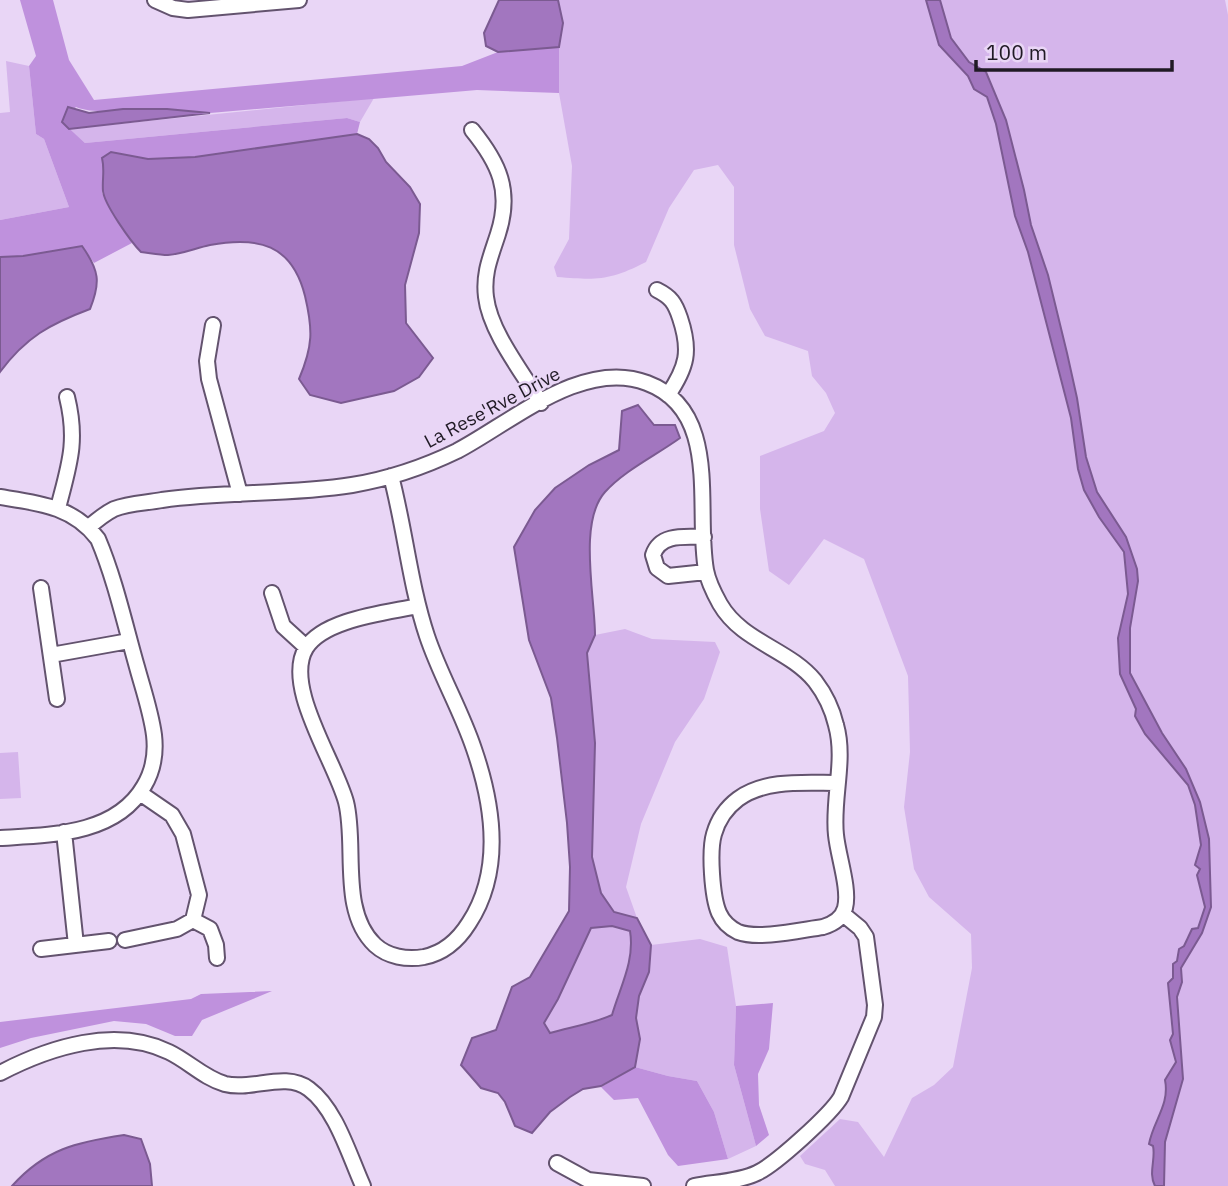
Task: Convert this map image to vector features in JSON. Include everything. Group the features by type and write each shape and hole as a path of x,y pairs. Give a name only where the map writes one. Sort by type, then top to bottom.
{"street":[{"path":"155,0 173,8 188,10 299,0"},
{"path":"472,130 494,160 502,178 503,189 503,216 485,270 487,305 498,332 541,403"},
{"path":"657,290 675,303 687,340 685,364 668,395"},
{"path":"213,326 207,361 209,379 240,494"},
{"name":"La Rese'Rve Drive","path":"89,527 106,514 125,506 179,498 315,490 391,476 451,454 576,383 603,376 635,379 651,384 668,395 688,418 695,433 699,455 706,572 721,604 733,620 753,638 800,667 824,693 836,725 840,745 835,835 846,898 843,914"},
{"path":"58,508 73,448 72,419 67,397"},
{"path":"391,476 427,638 468,729 481,768 491,824 488,875 474,916 463,933 451,944 428,956 400,957 384,952 373,944 359,919 351,875 347,805 339,779 300,690 299,673 306,647 316,637 338,625 418,606"},
{"path":"0,497 58,508 89,527 98,539 130,641 154,734 153,765 140,793 129,807 111,819 91,827 0,838"},
{"path":"704,537 666,540 659,544 653,555 657,568 667,576 706,572"},
{"path":"41,588 57,699"},
{"path":"272,593 283,626 306,647"},
{"path":"51,655 130,641"},
{"path":"694,1186 758,1179 835,1107 874,1017 876,1005 866,937 860,928 843,914 831,925 823,927 751,934 732,929 725,922 717,904 711,852 713,837 718,822 737,800 750,792 776,785 837,783"},
{"path":"125,940 177,929 193,920 199,895 178,824 164,808 140,793"},
{"path":"64,832 76,945"},
{"path":"193,920 210,929 217,958"},
{"path":"41,949 109,941"},
{"path":"0,1073 57,1049 85,1042 124,1040 160,1047 224,1084 302,1084 328,1108 363,1186"},
{"path":"557,1163 588,1180 643,1186"}],"shaded area":[{"path":"20,0 53,0 69,60 94,100 462,66 498,52 559,47 559,93 477,90 210,113 165,109 95,111 76,107 62,122 85,143 347,118 360,122 357,134 195,157 148,159 110,152 102,158 105,169 102,193 132,243 94,263 82,246 0,257 0,220 69,207 44,139 36,134 29,66 36,56"},
{"path":"499,0 558,0 563,23 559,47 498,52 486,46 484,33"},
{"path":"558,0 926,0 939,46 968,76 974,89 987,97 996,124 1015,216 1028,252 1071,418 1078,469 1084,490 1124,552 1128,594 1118,638 1120,674 1136,709 1135,716 1145,734 1188,785 1195,805 1201,845 1198,853 1200,870 1197,875 1205,907 1198,929 1187,937 1173,965 1170,1008 1173,1034 1170,1040 1176,1062 1165,1080 1168,1093 1153,1146 1155,1156 1152,1181 1155,1186 835,1186 825,1170 805,1164 800,1156 840,1119 858,1122 884,1157 912,1098 934,1085 953,1067 972,968 971,934 929,897 914,869 904,807 910,752 908,676 864,559 824,539 789,585 769,571 760,509 760,456 824,431 835,413 826,393 812,376 808,351 765,336 750,309 734,245 734,187 718,165 694,170 669,208 646,262 603,278 557,277 554,267 569,239 572,166 559,93 559,47 563,23"},
{"path":"926,0 940,0 951,38 969,62 986,72 1006,120 1031,225 1048,275 1067,353 1086,457 1097,492 1126,537 1137,569 1138,581 1130,628 1130,673 1162,733 1186,769 1200,802 1209,839 1211,907 1202,933 1181,968 1182,982 1177,997 1183,1079 1165,1142 1164,1186 1155,1186 1153,1181 1154,1151 1149,1144 1165,1097 1165,1080 1176,1062 1170,1040 1173,1034 1168,983 1173,978 1173,964 1177,961 1179,949 1184,946 1192,929 1198,928 1205,907 1197,875 1200,869 1195,865 1201,845 1195,805 1188,785 1145,734 1135,716 1136,709 1120,674 1118,638 1128,594 1124,552 1084,490 1078,469 1071,418 1028,252 1015,216 996,124 987,97 974,89 968,76 939,45"},
{"path":"940,0 1225,0 1228,15 1228,1186 1164,1186 1165,1143 1183,1079 1177,997 1182,982 1181,969 1202,933 1211,907 1209,839 1186,769 1162,733 1130,673 1130,628 1138,581 1137,569 1125,537 1097,492 1086,457 1067,353 1048,275 1031,225 1006,120 987,72 969,62 951,38"},
{"path":"6,61 29,66 36,134 44,139 69,207 0,220 0,113 10,112"},
{"path":"374,98 360,122 347,118 85,143 69,129"},
{"path":"68,107 89,113 123,109 167,109 210,113 69,129 62,122"},
{"path":"357,134 369,139 378,148 386,162 410,187 420,204 419,233 405,285 406,323 433,358 419,377 394,391 341,403 310,395 299,379 309,347 309,319 299,279 282,255 258,243 243,242 227,242 168,255 141,252 108,205 103,191 102,158 111,152 148,159 195,157"},
{"path":"82,246 92,262 96,276 96,291 90,309 40,333 19,350 0,372 0,257"},
{"path":"638,405 654,425 675,425 680,438 631,470 605,492 597,505 590,540 595,635 587,653 595,743 592,857 601,893 614,912 637,918 651,945 649,972 639,996 636,1018 640,1039 635,1067 601,1086 583,1089 570,1097 550,1112 532,1133 515,1126 505,1102 498,1093 481,1088 461,1065 472,1038 496,1030 512,987 530,977 569,911 567,823 551,698 529,640 514,547 535,510 555,488 589,465 619,450 622,411","holes":["612,926 630,931 629,963 612,1015 550,1033 544,1023 591,928"]},
{"path":"625,629 652,639 715,642 720,652 704,699 675,742 641,824 626,887 637,918 614,912 601,893 592,857 595,743 587,653 595,635"},
{"path":"18,752 21,798 0,799 0,753"},
{"path":"612,926 630,931 631,942 626,974 612,1015 550,1034 544,1023 591,928"},
{"path":"700,939 727,947 736,1006 734,1065 756,1146 728,1159 714,1112 697,1081 635,1067 639,1039 636,1018 639,996 649,972 651,945"},
{"path":"272,991 202,1020 192,1036 175,1036 146,1024 114,1021 31,1038 0,1048 0,1022 191,999 201,994"},
{"path":"773,1003 769,1049 758,1074 759,1105 769,1135 756,1146 734,1065 736,1006"},
{"path":"635,1067 697,1081 714,1112 728,1159 678,1166 668,1155 638,1098 614,1100 601,1087"},
{"path":"124,1135 141,1139 150,1164 152,1186 12,1186 37,1163 63,1149"}]}
